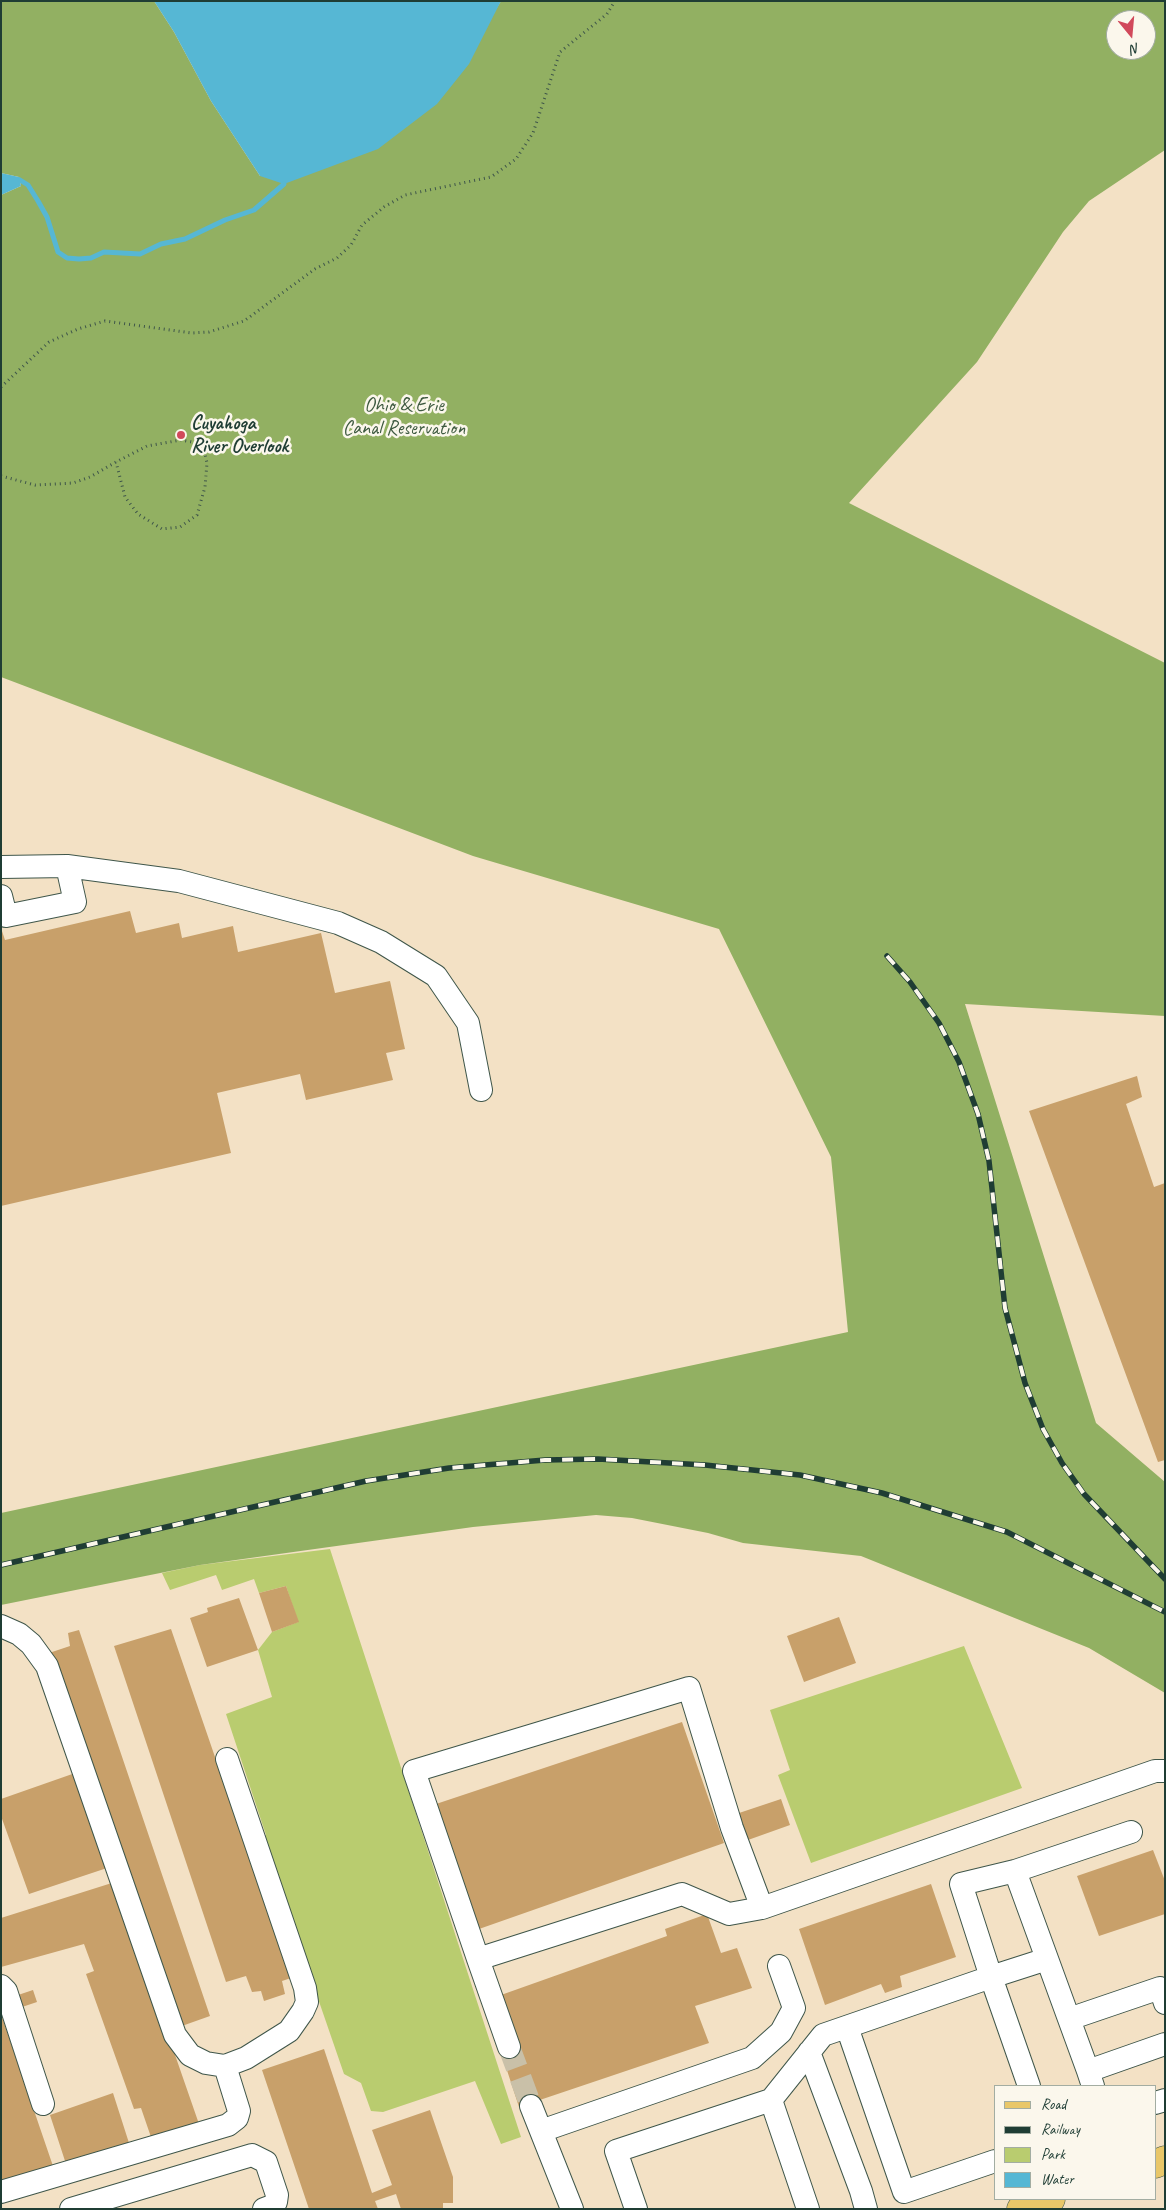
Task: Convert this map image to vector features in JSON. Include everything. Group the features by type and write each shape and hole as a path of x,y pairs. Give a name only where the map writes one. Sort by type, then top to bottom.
{"main road":[{"path":"1021,2209 1048,2200"}],"lane":[{"path":"1,867 67,866 179,881 338,923 381,942 436,976 468,1023 482,1090"},
{"path":"1,896 6,916 75,902 67,866"},
{"path":"1,1626 19,1634 32,1644 47,1666 175,2035 190,2055 206,2063 225,2066 246,2058 289,2031 297,2022 307,2002 305,1988 227,1759"},
{"path":"509,2047 414,1772 689,1688 732,1828 762,1908"},
{"path":"478,1959 682,1894 729,1914 762,1908 1155,1771 1165,1771"},
{"path":"1029,2085 961,1884 1015,1871 1131,1832"},
{"path":"1015,1871 1090,2079 1165,2044"},
{"path":"636,2209 616,2151 771,2100 823,2035 1047,1959"},
{"path":"541,2131 752,2058 781,2032 794,2008 779,1966"},
{"path":"1,1986 6,1991 43,2104"},
{"path":"1069,2019 1160,1988 1165,2003"},
{"path":"847,2026 904,2192 994,2160"},
{"path":"809,2052 866,2209"},
{"path":"1,2192 228,2125 237,2118 239,2111 225,2066"},
{"path":"771,2100 808,2209"},
{"path":"531,2106 572,2209"},
{"path":"71,2209 252,2155 266,2162 277,2195 276,2202 264,2209"}],"path":[{"path":"1,387 49,342 78,329 104,321 192,333 209,332 244,321 314,269 337,258 351,245 362,225 384,207 405,195 491,177 516,159 533,133 560,52 607,14 615,1"},
{"path":"1,476 35,485 54,486 90,477 116,462 147,446 181,440 203,444 207,463 204,487 197,515 180,527 162,529 138,514 125,497 116,462"}],"green space":[{"name":"Ohio & Erie Canal Reservation","path":"1,1 154,1 174,32 211,101 260,176 493,14 501,1 1165,1 1165,150 1089,201 1063,232 977,362 849,503 1165,663 1165,1016 965,1004 1096,1423 1165,1482 1165,1693 1089,1648 861,1556 743,1543 708,1533 632,1518 596,1515 473,1527 200,1565 1,1605 1,1513 848,1332 831,1157 719,929 473,856 1,677 1,195 21,186 19,177 1,173"},
{"path":"330,1549 521,2137 501,2144 475,2081 383,2112 371,2111 361,2083 344,2074 262,1836 266,1835 226,1714 272,1697 258,1650 272,1632 298,1622 286,1586 259,1593 254,1579 222,1590 216,1575 170,1590 162,1573 200,1565"},
{"path":"964,1646 1022,1788 811,1863 778,1775 790,1770 770,1710"}],"water":[{"path":"154,1 501,1 469,64 437,104 378,149 284,184 260,176 211,101 174,32"},
{"path":"1,173 19,177 21,186 1,195"}],"building":[{"path":"130,911 136,933 179,923 182,938 233,926 238,952 321,933 335,993 390,981 405,1049 386,1053 393,1080 306,1100 300,1074 217,1093 231,1153 1,1206 1,928 5,940"},
{"path":"1137,1076 1142,1097 1126,1104 1154,1187 1165,1183 1165,1460 1158,1462 1029,1111"},
{"path":"286,1586 299,1622 272,1632 259,1593"},
{"path":"239,1598 258,1650 207,1667 190,1618 208,1612 207,1608"},
{"path":"839,1617 856,1663 804,1682 787,1636"},
{"path":"171,1629 291,1978 282,1981 285,1994 264,2001 261,1991 252,1992 246,1976 226,1982 114,1646"},
{"path":"79,1630 210,2016 179,2027 49,1653 70,1646 68,1633"},
{"path":"682,1722 724,1843 479,1929 436,1804"},
{"path":"78,1772 110,1867 29,1894 1,1816 1,1799"},
{"path":"781,1799 790,1825 748,1840 739,1813"},
{"path":"1153,1850 1165,1881 1165,1914 1099,1936 1077,1876"},
{"path":"115,1882 199,2124 152,2140 141,2108 134,2109 86,1974 94,1971 84,1944 1,1967 1,1918"},
{"path":"931,1884 956,1957 900,1976 902,1987 885,1993 881,1984 825,2005 799,1929"},
{"path":"707,1914 721,1953 737,1948 752,1988 695,2006 709,2043 519,2107 502,2055 501,1995 667,1936 665,1929"},
{"path":"33,1990 37,2002 16,2009 12,1997"},
{"path":"1,2014 54,2169 1,2187"},
{"path":"324,2049 372,2193 392,2185 372,2130 430,2110 453,2177 453,2203 443,2203 443,2208 401,2209 396,2194 375,2201 378,2209 309,2209 262,2070"},
{"path":"113,2093 129,2143 66,2164 50,2115"}],"waterway":[{"path":"20,180 28,185 47,217 58,252 67,258 79,259 91,258 104,252 140,254 161,244 185,239 225,220 254,210 284,184"}],"tunnel":[{"path":"509,2047 531,2106"}],"railway":[{"path":"887,956 910,982 939,1023 959,1062 978,1114 989,1161 1005,1308 1025,1383 1043,1429 1062,1463 1084,1494 1165,1579"},
{"path":"1,1565 366,1481 449,1468 545,1460 598,1459 705,1465 800,1475 882,1493 1007,1532 1165,1612"}],"place":[{"name":"Cuyahoga River Overlook","path":"181,435"}]}
